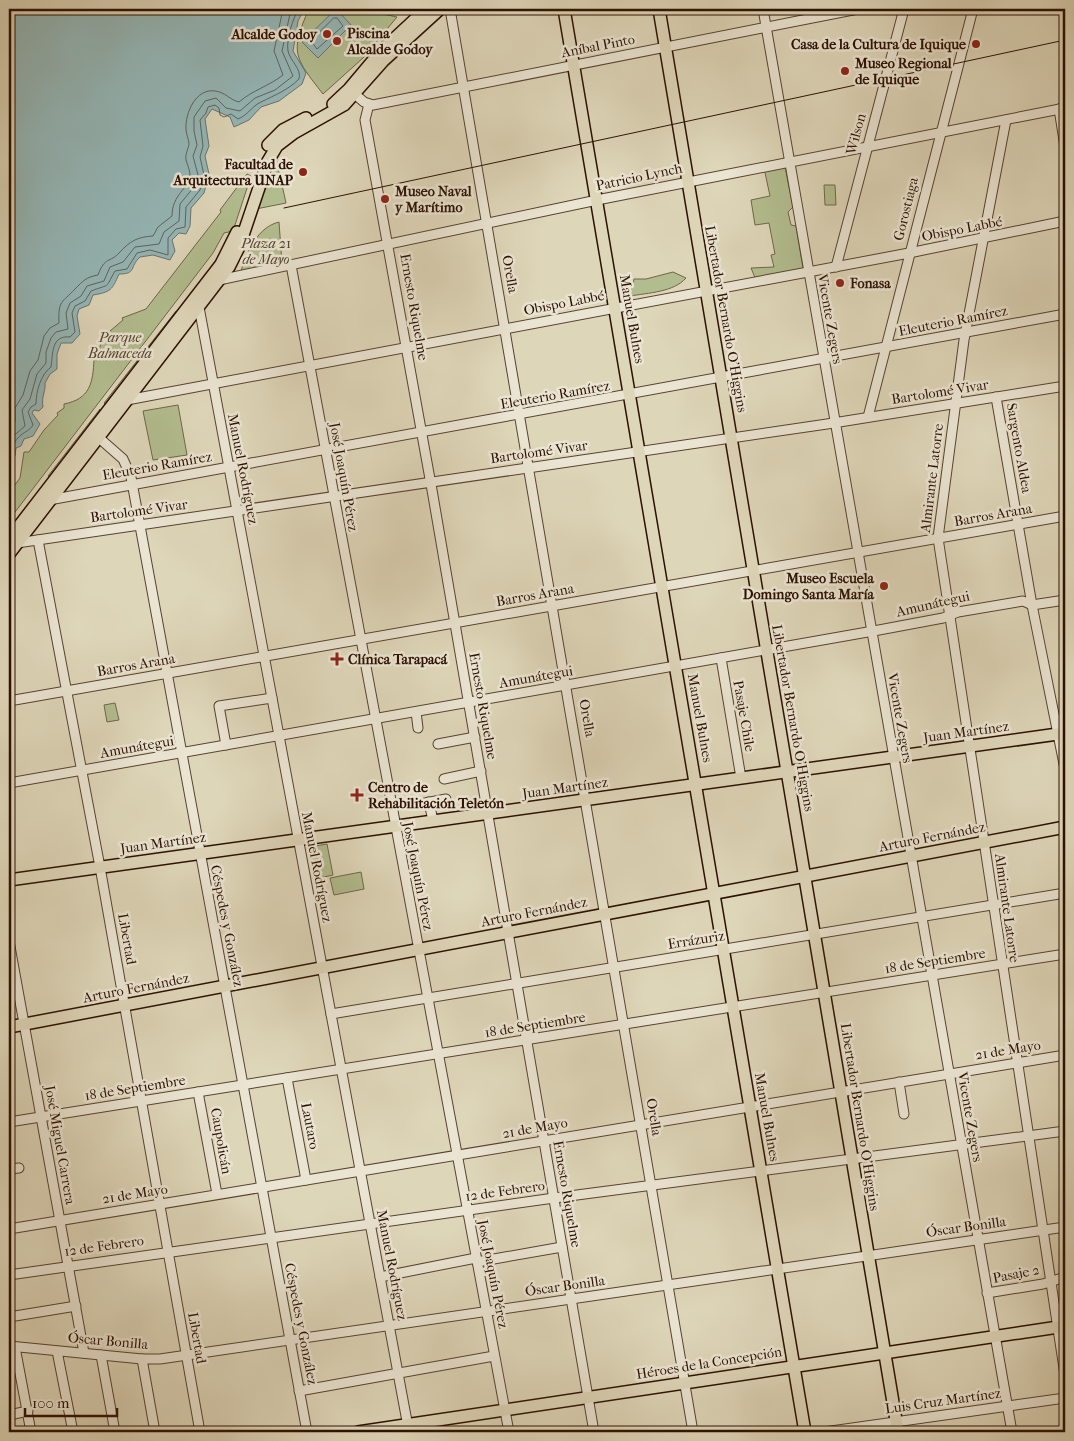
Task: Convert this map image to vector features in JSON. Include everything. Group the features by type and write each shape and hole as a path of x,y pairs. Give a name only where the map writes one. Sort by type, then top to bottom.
{"main road":[{"path":"9,554 13,541 32,510 97,431 127,400 219,280 239,247 274,149 290,135 337,110 381,51 426,9"},
{"path":"13,541 49,500 97,431 225,257 236,235 260,160 267,146 283,130 352,92 440,9"},
{"name":"Manuel Bulnes","path":"564,9 805,1432"},
{"name":"Libertador Bernardo O'Higgins","path":"658,9 897,1427"},
{"path":"32,510 49,500"},
{"name":"Juan Martínez","path":"9,880 1062,734"},
{"name":"Arturo Fernández","path":"9,1027 1065,827"},
{"name":"Héroes de la Concepción","path":"358,1432 408,1429 505,1411 685,1382 1062,1326"}],"street":[{"name":"Orella","path":"450,9 530,467 693,1432"},
{"name":"Vicente Zegers","path":"762,9 1012,1432"},
{"name":"Aníbal Pinto","path":"369,104 665,47 823,12 858,9"},
{"name":"Wilson","path":"836,267 904,9"},
{"name":"Gorostiaga","path":"868,417 884,348 973,9"},
{"path":"352,92 369,104"},
{"name":"Ernesto Riquelme","path":"369,104 365,120 431,482 594,1432"},
{"path":"1062,108 1065,147"},
{"name":"Patricio Lynch","path":"219,280 789,160 867,148 1062,108"},
{"name":"Almirante Latorre","path":"1006,120 966,333 938,538 1050,1281 1062,1326 1065,1374"},
{"name":"Obispo Labbé","path":"127,400 983,239 1065,221"},
{"name":"José Joaquín Pérez","path":"291,265 394,826 509,1432"},
{"name":"Manuel Rodríguez","path":"199,307 408,1429"},
{"name":"Eleuterio Ramírez","path":"49,500 721,379 1065,314"},
{"name":"Bartolomé Vivar","path":"13,541 38,540 731,438 1065,386"},
{"name":"Sargento Aldea","path":"996,397 1032,605 1062,734 1065,769"},
{"name":"Céspedes y González","path":"97,431 123,459 130,471 306,1432"},
{"name":"Barros Arana","path":"9,701 1065,516"},
{"name":"Libertad","path":"38,540 100,867 200,1432"},
{"name":"Amunátegui","path":"9,783 567,686 871,631 950,616 958,612 1023,601 1032,605 1065,600"},
{"name":"Pasaje Chile","path":"720,658 741,778"},
{"path":"226,745 219,706 272,698"},
{"path":"416,712 418,728"},
{"path":"438,744 475,737"},
{"path":"444,779 480,771"},
{"path":"433,821 425,803 446,799"},
{"name":"Errázuriz","path":"331,1014 1065,893"},
{"name":"José Miguel Carrera","path":"9,941 84,1353"},
{"name":"18 de Septiembre","path":"9,1122 1065,954"},
{"name":"21 de Mayo","path":"9,1228 1065,1055"},
{"name":"Lautaro","path":"287,1078 306,1180"},
{"path":"899,1082 904,1114"},
{"name":"Caupolicán","path":"198,1092 217,1194"},
{"name":"12 de Febrero","path":"9,1274 554,1198 1065,1131"},
{"path":"9,1169 19,1168"},
{"name":"Óscar Bonilla","path":"12,1346 142,1359 187,1355 1065,1227"},
{"path":"380,1276 562,1247"},
{"name":"Pasaje 2","path":"987,1293 1065,1277"},
{"path":"9,1317 76,1306"},
{"path":"12,1346 32,1432"},
{"path":"57,1351 72,1432"},
{"path":"101,1355 114,1432"},
{"path":"299,1391 494,1356"},
{"path":"142,1359 155,1432"},
{"name":"Luis Cruz Martínez","path":"824,1432 897,1427 1007,1406 1065,1398"},
{"path":"9,1415 28,1411"}],"green space":[{"name":"Piscina Alcalde Godoy","path":"309,9 360,9 397,17 363,58 323,94 306,72 298,54 299,36"},
{"path":"276,158 286,203 256,209 273,159"},
{"path":"785,167 793,207 788,212 791,225 796,226 803,268 802,270 756,280 751,268 774,267 771,255 775,254 769,223 755,225 751,200 770,196 764,168"},
{"name":"Parque Balmaceda","path":"247,174 251,176 233,231 224,233 213,253 9,520 9,493 20,478 24,452 29,452 44,430 58,415 57,413 64,408 64,404 73,402 85,394 91,382 94,359 96,359 103,337 123,320 122,318 146,309 221,212 220,210"},
{"path":"824,185 835,185 836,205 825,205"},
{"name":"Plaza 21 de Mayo","path":"279,222 282,264 241,271 250,248 259,234"},
{"path":"673,272 686,278 681,283 668,289 630,296 628,294 634,279 646,279"},
{"path":"176,311 179,313 116,394 111,396 105,404 104,403"},
{"path":"178,405 187,455 153,460 143,411"},
{"path":"100,409 96,420 51,478 48,476"},
{"path":"115,703 119,720 107,722 104,705"},
{"path":"327,844 333,875 315,879 309,847"},
{"path":"361,872 364,889 334,895 330,878"}],"water":[{"path":"9,9 304,9 298,21 293,51 306,73 302,84 279,101 261,107 249,120 234,127 230,117 212,109 205,119 209,146 205,156 209,174 204,193 191,208 190,226 186,234 179,233 172,240 175,251 170,260 153,255 140,257 131,271 119,274 115,284 110,289 104,293 93,295 89,305 79,309 77,316 80,334 72,343 61,343 57,354 57,369 50,374 45,383 43,407 39,411 34,410 32,413 40,424 33,436 24,439 21,446 16,448 15,456 9,462"},
{"name":"Alcalde Godoy","path":"336,9 351,25 318,58 302,42"}],"tram line":[{"path":"284,208 1065,40"}],"place":[{"name":"Alcalde Godoy","path":"327,34"},
{"name":"Piscina Alcalde Godoy","path":"337,41"},
{"name":"Casa de la Cultura de Iquique","path":"976,44"},
{"name":"Museo Regional de Iquique","path":"845,71"},
{"name":"Facultad de Arquitectura UNAP","path":"303,172"},
{"name":"Museo Naval y Marítimo","path":"385,199"},
{"name":"Fonasa","path":"840,283"},
{"name":"Museo Escuela Domingo Santa María","path":"884,586"},
{"name":"Clínica Tarapacá","path":"337,659"},
{"name":"Centro de Rehabilitación Teletón","path":"357,795"}]}
